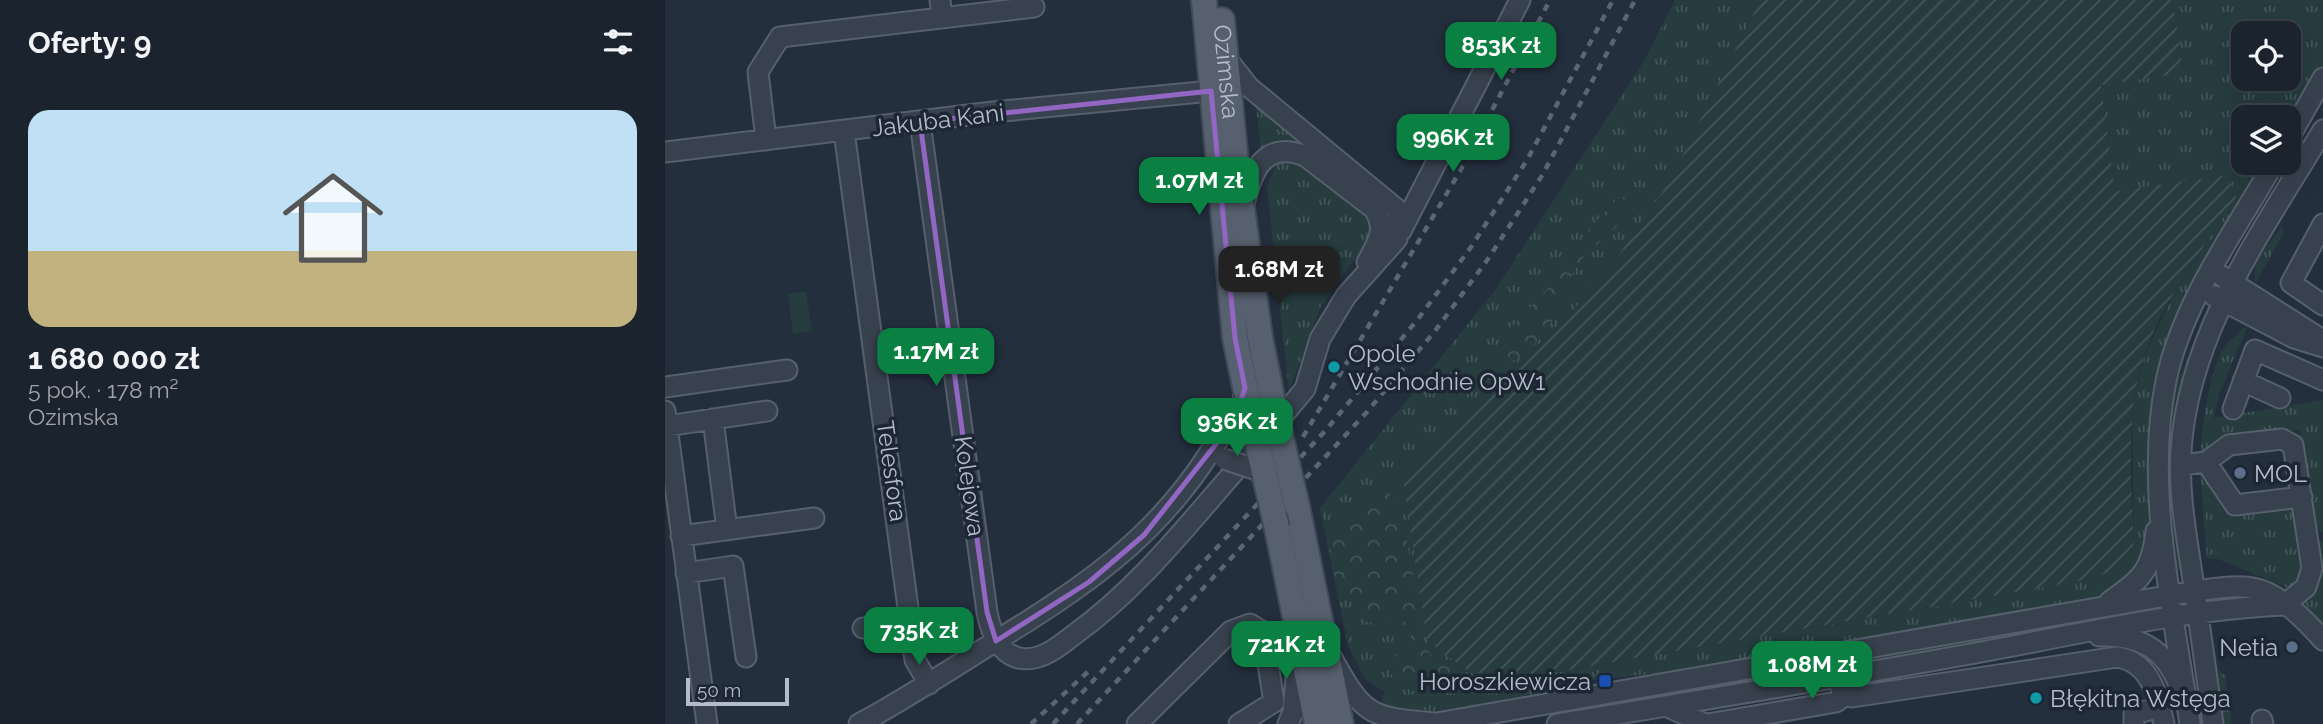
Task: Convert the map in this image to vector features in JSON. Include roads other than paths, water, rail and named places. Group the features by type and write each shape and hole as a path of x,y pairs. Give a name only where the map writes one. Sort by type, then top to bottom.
{"main road":[{"name":"Ozimska","path":"1204,0 1234,338 1299,630 1317,724"},
{"name":"Ozimska","path":"1219,0 1242,211 1260,337 1342,724"}],"street":[{"path":"996,641 1010,656 1040,656 1082,629 1122,596 1296,404 1305,389 1320,339 1354,285 1423,188 1520,0"},
{"path":"766,140 758,72 780,37 941,9 1034,7"},
{"path":"1227,59 1249,87 1398,210"},
{"path":"2301,117 2323,78"},
{"name":"Jakuba Kani","path":"665,152 1211,91"},
{"name":"Kolejowa","path":"920,122 987,611 996,641"},
{"path":"2213,724 2181,465 2190,391 2199,360 2224,302 2323,130"},
{"name":"Telesfora","path":"844,131 912,620 915,660 929,684"},
{"path":"1242,211 1252,173 1259,163 1276,153 1292,151 1313,161 1374,209 1390,235"},
{"path":"2103,606 2135,584 2147,569 2155,540 2158,447 2166,380 2180,338 2202,289 2267,175"},
{"path":"1390,235 1398,210 1423,188"},
{"path":"2321,300 2291,283 2323,225"},
{"path":"2212,270 2317,336 2323,345"},
{"path":"2202,289 2294,338 2323,345"},
{"path":"2233,409 2255,350 2323,380"},
{"path":"665,387 787,370"},
{"path":"2243,381 2280,398"},
{"path":"859,724 929,684 1089,583 1120,557 1162,516 1203,466 1235,420 1245,388"},
{"path":"706,724 686,573 676,548 666,419 713,419 767,411"},
{"path":"713,419 727,530"},
{"path":"1557,724 1589,721 1666,706 1842,686 2103,626 2249,606 2284,606 2310,582 2316,536 2302,497 2296,452 2289,441 2229,445 2206,462 2181,465"},
{"path":"1203,466 1224,459 1257,470 1266,480"},
{"path":"2206,462 2235,505 2302,497"},
{"path":"2158,488 2190,724"},
{"path":"676,548 727,530 814,518"},
{"path":"686,573 733,566 746,657"},
{"path":"1328,652 1364,708 1395,720 1432,724 2195,591 2256,588 2284,606 2323,640"},
{"path":"863,628 912,620"},
{"path":"1137,724 1231,631 1250,624 1263,632 1274,702 1239,724"},
{"path":"1288,724 1293,712 1299,630"},
{"path":"2060,638 2119,636 2138,639 2150,646 2174,673 2190,724"},
{"path":"1842,686 1863,696 2117,657 2131,661 2143,669 2153,685 2162,715 2134,714 2134,724"},
{"path":"1666,706 1698,724 1706,724 1836,702 1842,686"}],"railway":[{"path":"1303,437 1460,171 1550,0"},
{"path":"1053,724 1326,430 1418,319 1471,247 1527,160 1613,0"},
{"path":"1077,724 1366,413 1435,331 1488,259 1543,174 1635,0"},
{"path":"1031,724 1090,670"}],"place":[{"name":"Opole Wschodnie OpW1","path":"1334,367"},
{"name":"MOL","path":"2240,473"},
{"name":"Netia","path":"2292,647"},
{"name":"Horoszkiewicza","path":"1605,681"},
{"name":"Błękitna Wstęga","path":"2036,698"}]}
